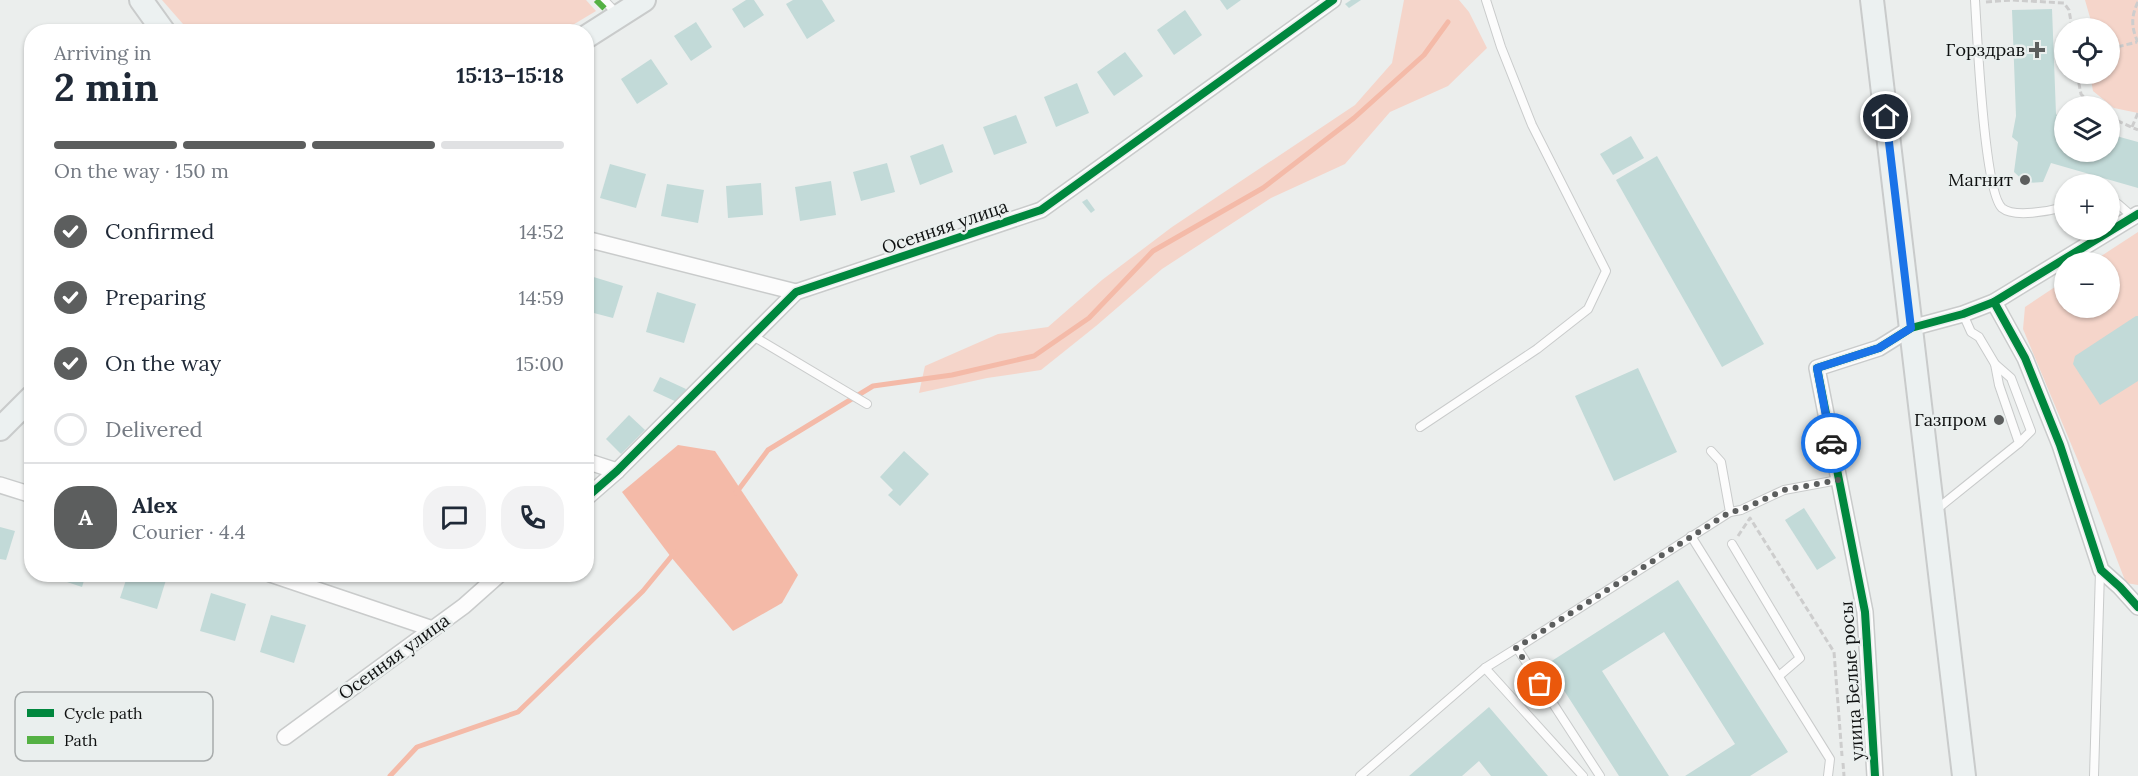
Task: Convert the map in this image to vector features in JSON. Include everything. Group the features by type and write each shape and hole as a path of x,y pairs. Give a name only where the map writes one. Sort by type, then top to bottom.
{"main road":[{"path":"141,0 158,24"},
{"path":"594,28 612,8 644,0"},
{"path":"1872,0 1964,776"},
{"path":"0,429 24,405"}],"street":[{"name":"Осенняя улица","path":"594,491 796,292 1041,210 1333,0"},
{"path":"1911,328 1963,314 1994,302 2136,215"},
{"path":"594,241 796,292"},
{"path":"1994,302 2025,358 2060,445 2100,570 2120,586 2138,607"},
{"name":"улица Белые росы","path":"1875,776 1865,612 1817,368 1879,348 1911,328"},
{"path":"594,464 616,471"},
{"path":"0,485 24,492"},
{"path":"294,582 433,629"},
{"name":"Осенняя улица","path":"285,737 464,606 491,582"}],"lane":[{"path":"1420,427 1537,350 1588,309 1606,271 1532,125 1501,47 1486,0"},
{"path":"1975,1 1984,126 1995,196 2001,208 2013,214 2054,210"},
{"path":"2120,205 2136,215"},
{"path":"1933,512 2031,431 2011,378 1995,364 1979,337 1971,332 1963,314"},
{"path":"753,336 867,404"},
{"path":"1995,364 1999,384 2019,443"},
{"path":"1711,451 1721,462 1730,512"},
{"path":"1360,776 1485,668 1691,536 1730,512 1741,510 1784,490 1838,480"},
{"path":"1691,536 1830,759 1828,776"},
{"path":"1732,544 1800,658 1779,676"},
{"path":"2094,776 2100,570"},
{"path":"1516,648 1600,776"},
{"path":"1485,668 1583,776"}],"path":[{"path":"1975,1 2012,0 2064,3 2069,10 2070,18"},
{"path":"2120,46 2138,42 2132,29 2132,15 2138,2"},
{"path":"2132,127 2138,113"},
{"path":"2120,122 2138,130"},
{"path":"1732,544 1750,518 1834,652 1844,776"}],"shaded area":[{"path":"162,0 586,0 596,11 574,24 183,24"},
{"path":"1404,0 1459,0 1469,12 1487,48 1448,86 1390,112 1345,164 1271,198 1162,269 1041,370 987,378 919,393 925,366 998,334 1048,327 1102,280 1172,227 1355,105 1392,63"},
{"path":"2085,0 2138,0 2138,113 2120,109 2120,96 2099,96 2093,91 2092,84 2120,84 2120,18 2090,18"},
{"path":"2138,232 2138,585 2126,583 2023,329 2025,307 2054,288 2054,318 2120,318 2120,252 2107,252"},
{"path":"678,445 715,451 798,575 782,603 733,631 671,557 622,492"}],"building":[{"path":"746,0 754,0 764,15 744,28 732,9"},
{"path":"793,0 822,0 835,21 807,39 786,4"},
{"path":"1220,0 1241,0 1227,10"},
{"path":"1351,0 1361,0 1349,8 1345,4"},
{"path":"2052,9 2055,96 2054,162 2120,162 2120,137 2138,142 2138,188 2120,183 2120,174 2089,174 2051,163 2043,182 2026,183 2014,172 2018,142 2012,137 2016,116 2012,10"},
{"path":"1185,10 1202,35 1174,55 1157,30"},
{"path":"696,22 712,47 691,61 674,36"},
{"path":"1125,52 1143,76 1114,96 1097,72"},
{"path":"651,59 668,84 637,104 621,79"},
{"path":"1077,83 1089,113 1056,127 1044,97"},
{"path":"1016,115 1027,143 994,155 983,127"},
{"path":"1631,136 1644,158 1613,175 1600,154"},
{"path":"943,144 953,172 920,185 910,156"},
{"path":"1657,156 1764,344 1722,367 1616,180"},
{"path":"887,163 895,192 861,201 853,172"},
{"path":"610,164 646,174 636,208 600,198"},
{"path":"831,181 836,215 800,221 795,187"},
{"path":"761,183 763,215 728,218 726,186"},
{"path":"667,184 704,190 698,223 661,216"},
{"path":"1087,199 1095,210 1091,213 1082,202"},
{"path":"594,277 623,286 613,318 594,313"},
{"path":"657,292 696,304 684,343 646,332"},
{"path":"2138,316 2138,381 2100,405 2073,364 2075,356"},
{"path":"1638,368 1677,452 1614,481 1575,396"},
{"path":"660,377 686,389 679,403 653,391"},
{"path":"629,415 645,430 621,454 606,439"},
{"path":"904,451 929,474 900,506 888,495 893,490 880,477"},
{"path":"1804,508 1836,558 1817,570 1785,520"},
{"path":"0,527 15,531 6,560 0,559"},
{"path":"1678,580 1788,752 1750,776 1685,776 1735,744 1664,632 1602,671 1669,776 1619,776 1547,664"},
{"path":"67,582 84,582 82,587"},
{"path":"125,582 165,582 157,609 120,598"},
{"path":"211,593 246,604 235,641 200,631"},
{"path":"271,615 306,625 294,663 260,652"},
{"path":"1489,707 1548,776 1491,776 1479,761 1462,776 1409,776"}],"waterway":[{"path":"736,493 768,450 873,386 952,375 1034,356 1089,318 1153,251 1263,188 1354,118 1424,55 1448,22"},
{"path":"390,776 417,747 518,712 643,591 675,552"}],"marked path":[{"path":"596,0 607,11"}],"cycle path":[{"path":"594,491 617,471 796,292 1041,210 1333,0"},
{"path":"1875,776 1865,612 1817,368 1879,348 1911,328 1963,314 1994,302 2138,214"},
{"path":"1994,302 2025,358 2060,445 2101,570 2138,607"}],"way so far":[{"path":"1540,684 1516,648 1730,512 1741,510 1784,490 1838,480 1831,443"}],"place":[{"name":"Горздрав","path":"2037,50"},
{"name":"Магнит","path":"2025,180"},
{"name":"Газпром","path":"1999,420"}],"route":[{"path":"1831,443 1817,368 1879,348 1911,328 1886,117"}]}
